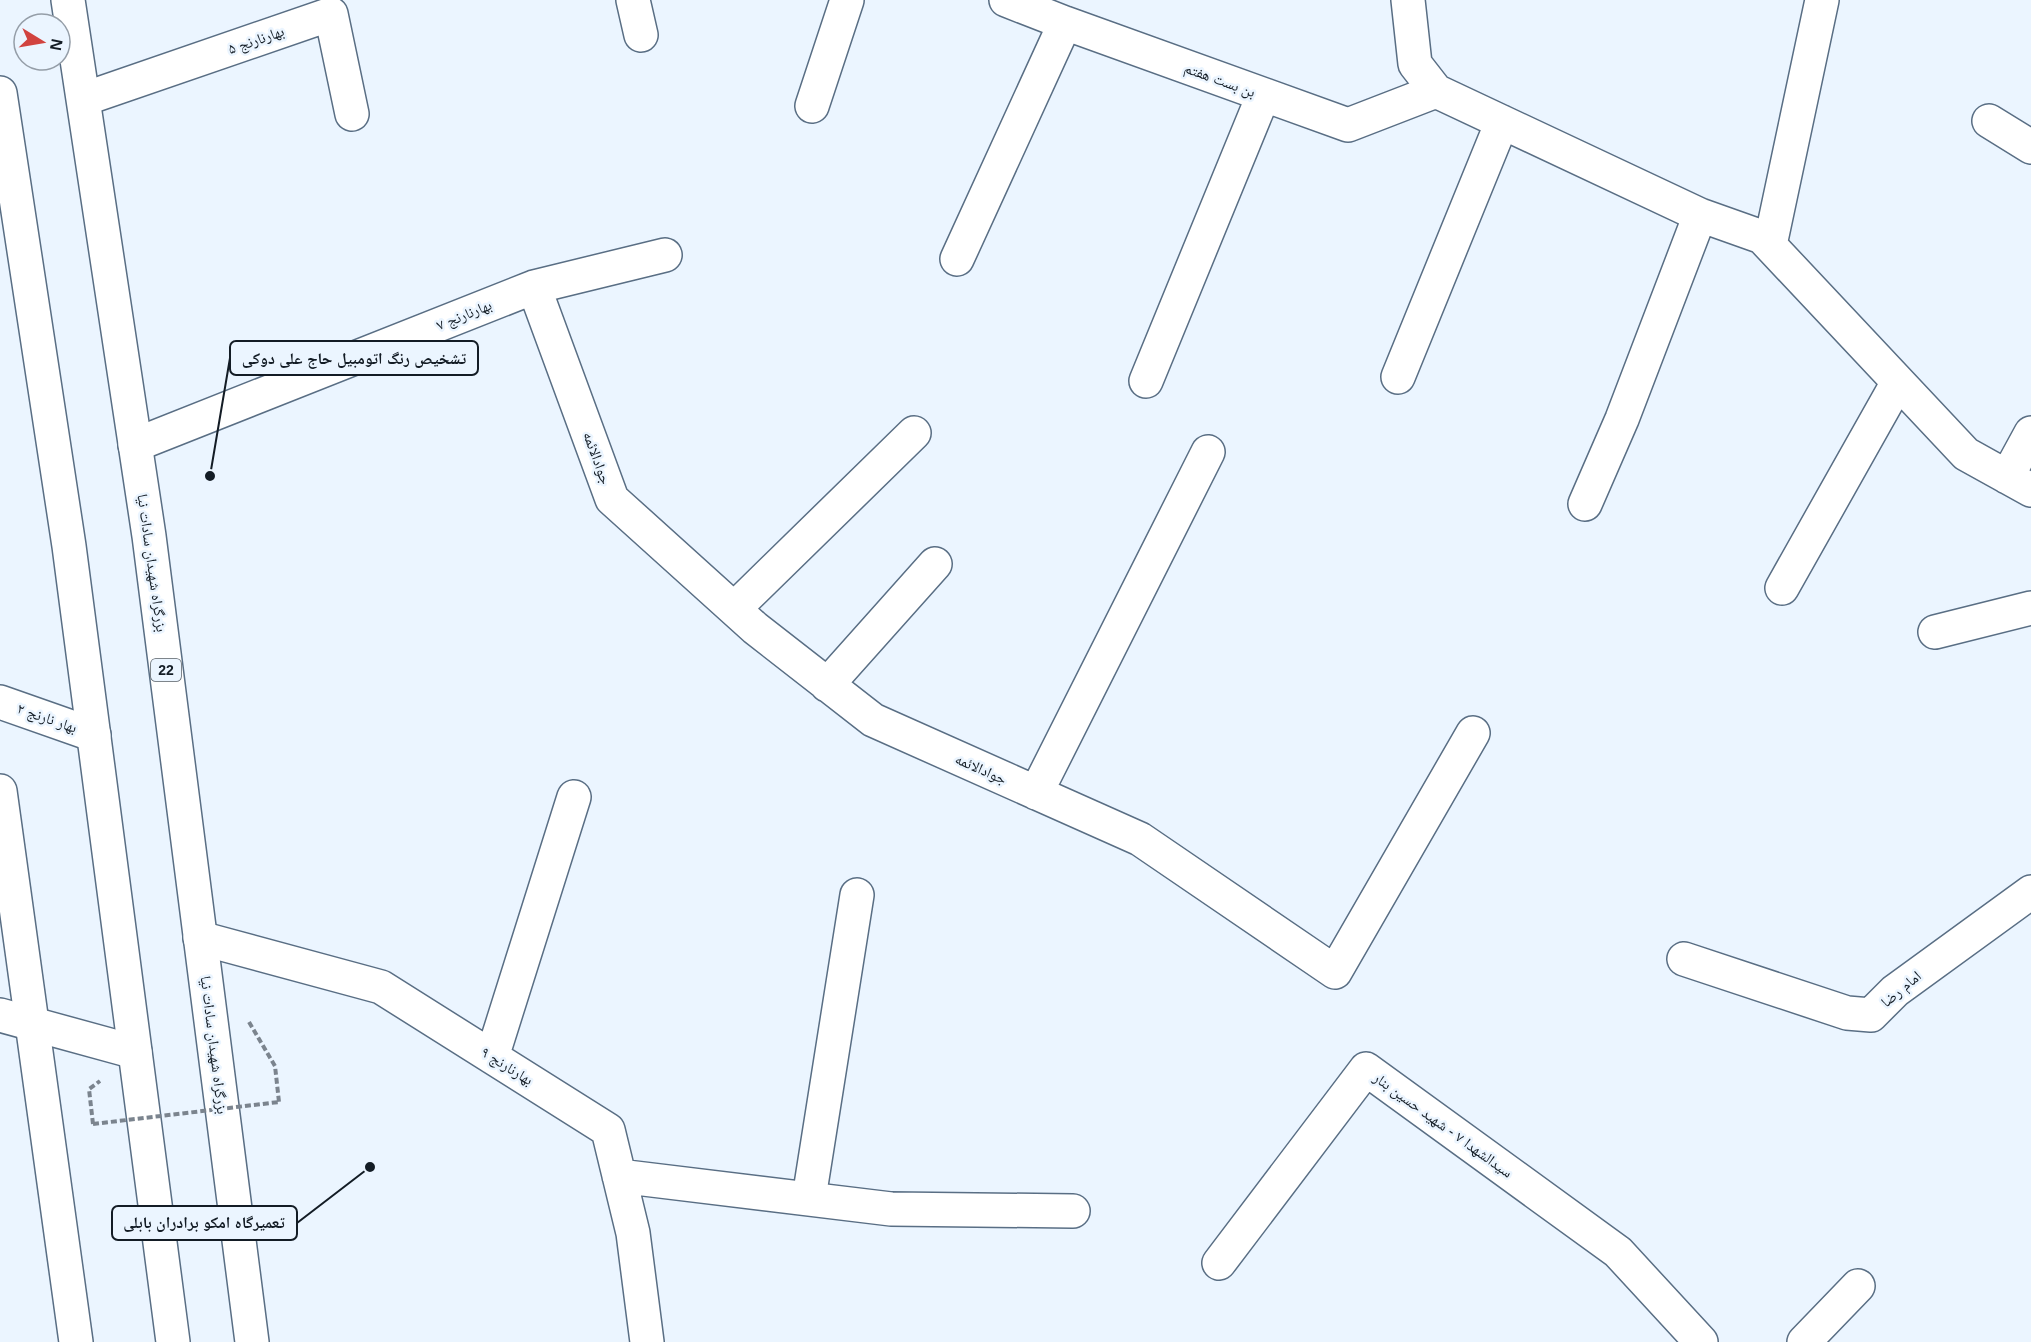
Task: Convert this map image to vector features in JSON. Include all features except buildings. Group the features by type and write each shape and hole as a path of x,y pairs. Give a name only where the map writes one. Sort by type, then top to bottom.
{"main road":[{"name":"بزرگراه شهیدان سادات نیا","path":"68,0 149,536 252,1342"},
{"path":"633,0 641,35"},
{"path":"812,106 847,0"},
{"name":"بن بست هفتم","path":"1006,0 1065,24 1348,125 1436,92"},
{"path":"1408,0 1415,64 1436,92 1700,215 1762,237 1966,454 2019,483 2031,433"},
{"path":"1770,245 1822,0"},
{"name":"بهارنارنج ۵","path":"84,99 332,14 352,114"},
{"path":"957,259 1065,24"},
{"path":"0,93 67,534 173,1342"},
{"path":"1146,381 1263,96"},
{"path":"1989,121 2031,147"},
{"path":"1398,377 1502,122"},
{"path":"1585,504 1623,419 1700,215"},
{"name":"بهارنارنج ۷","path":"135,445 534,287 665,255"},
{"name":"جوادالائمه","path":"534,287 612,499 755,628 873,720 1140,839 1335,972 1473,733"},
{"path":"1782,588 1898,382"},
{"path":"734,609 914,433"},
{"path":"1036,793 1208,452"},
{"path":"827,685 935,564"},
{"path":"1935,632 2031,608"},
{"name":"بهار نارنج ۲","path":"0,702 94,735"},
{"path":"0,791 15,1019 76,1342"},
{"path":"492,1057 574,797"},
{"name":"امام رضا","path":"1684,959 1847,1013 1871,1015 1895,991 2031,892"},
{"path":"809,1198 857,895"},
{"name":"بهارنارنج ۹","path":"200,938 381,987 608,1130 633,1233 647,1342"},
{"path":"15,1019 135,1052"},
{"name":"سیدالشهدا ۷ - شهید حسین بنار","path":"1219,1263 1366,1069 1618,1252 1701,1342"},
{"path":"619,1176 891,1209 1073,1211"},
{"path":"1804,1342 1858,1286"}],"path":[{"path":"89,1089 93,1124 279,1102 275,1066"}],"place":[{"name":"تشخیص رنگ اتومبیل حاج علی دوکی","path":"210,476"},
{"name":"تعمیرگاه امکو برادران بابلی","path":"370,1167"}]}
